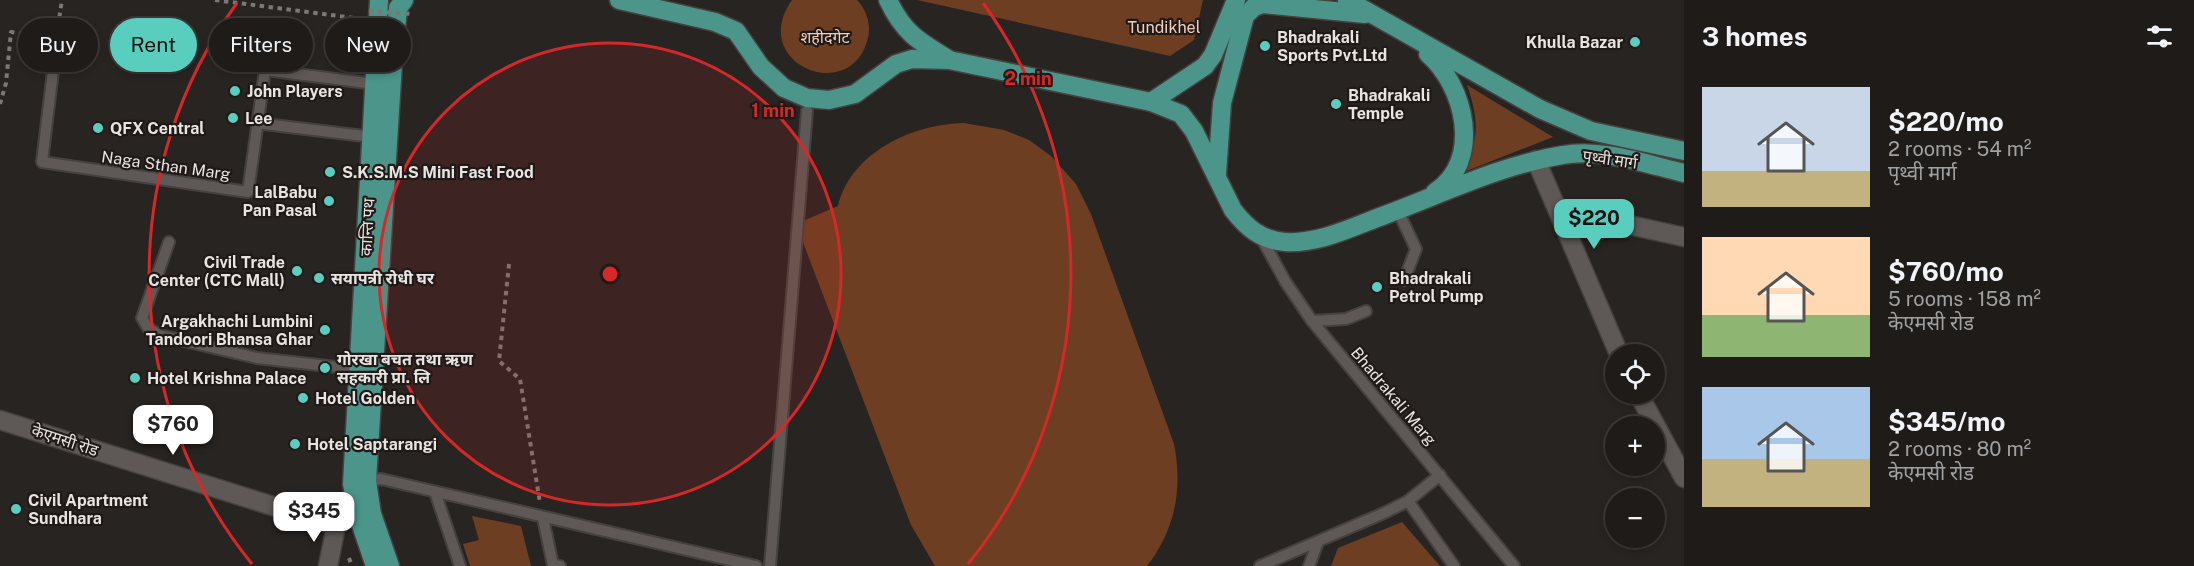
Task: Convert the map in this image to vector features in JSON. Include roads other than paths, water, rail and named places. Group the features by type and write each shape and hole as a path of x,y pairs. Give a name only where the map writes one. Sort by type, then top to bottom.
{"main road":[{"path":"619,0 715,21 736,31 761,67 784,88 807,98 829,100 855,94 896,64 912,58 949,60 1151,102 1181,114 1194,131 1233,210 1250,229 1262,237 1284,242 1336,234 1398,211 1417,203 1445,185 1456,170 1463,143 1463,114 1456,90 1441,65 1406,36"},
{"path":"888,0 902,26 915,39 949,60"},
{"path":"1151,102 1205,66 1214,55 1236,0"},
{"path":"1347,0 1406,36 1540,109 1592,131 1684,151"},
{"path":"1216,174 1222,103 1245,16 1249,11 1263,4 1370,15"},
{"name":"कान्ति पथ","path":"366,370 375,84 374,5"},
{"path":"375,566 359,519 366,370 398,8 409,7"},
{"name":"पृथ्वी मार्ग","path":"1417,203 1536,160 1585,153 1684,172"},
{"path":"360,482 390,566"}],"street":[{"path":"1536,160 1614,344"},
{"path":"1617,222 1684,237"},
{"path":"1644,404 1684,478"},
{"name":"केएमसी रोड","path":"0,420 336,526"},
{"path":"328,566 336,526 359,519"}],"lane":[{"name":"Naga Sthan Marg","path":"53,72 42,162 248,192 265,70 375,84"},
{"path":"770,566 807,111"},
{"path":"256,123 372,137"},
{"path":"1398,211 1416,249 1404,280"},
{"name":"Bhadrakali Marg","path":"1262,237 1285,281 1312,321 1514,566"},
{"path":"169,243 142,318 153,332 257,358 366,370"},
{"path":"1312,321 1346,319 1366,311"},
{"path":"1260,566 1408,501 1440,475"},
{"path":"360,482 381,479 724,563 756,566"},
{"path":"435,492 460,566"},
{"path":"1408,501 1454,566"},
{"path":"543,518 555,566"},
{"path":"1309,566 1318,542"}],"place":[{"name":"Khulla Bazar","path":"1635,42"},
{"name":"Bhadrakali Sports Pvt.Ltd","path":"1265,46"},
{"name":"John Players","path":"235,91"},
{"name":"Bhadrakali Temple","path":"1336,104"},
{"name":"Lee","path":"233,118"},
{"name":"QFX Central","path":"98,128"},
{"name":"S.K.S.M.S Mini Fast Food","path":"330,172"},
{"name":"LalBabu Pan Pasal","path":"329,201"},
{"name":"Civil Trade Center (CTC Mall)","path":"297,271"},
{"name":"सयापत्री रोधी घर","path":"319,278"},
{"name":"Bhadrakali Petrol Pump","path":"1377,287"},
{"name":"Argakhachi Lumbini Tandoori Bhansa Ghar","path":"325,330"},
{"name":"गोरखा बचत तथा ऋण सहकारी प्रा. लि","path":"325,368"},
{"name":"Hotel Krishna Palace","path":"135,378"},
{"name":"Hotel Golden","path":"303,398"},
{"name":"Hotel Saptarangi","path":"295,444"},
{"name":"Civil Apartment Sundhara","path":"16,509"}],"park label":[{"name":"Tundikhel","path":"1164,27"},
{"name":"शहीदगेट","path":"825,37"}]}
